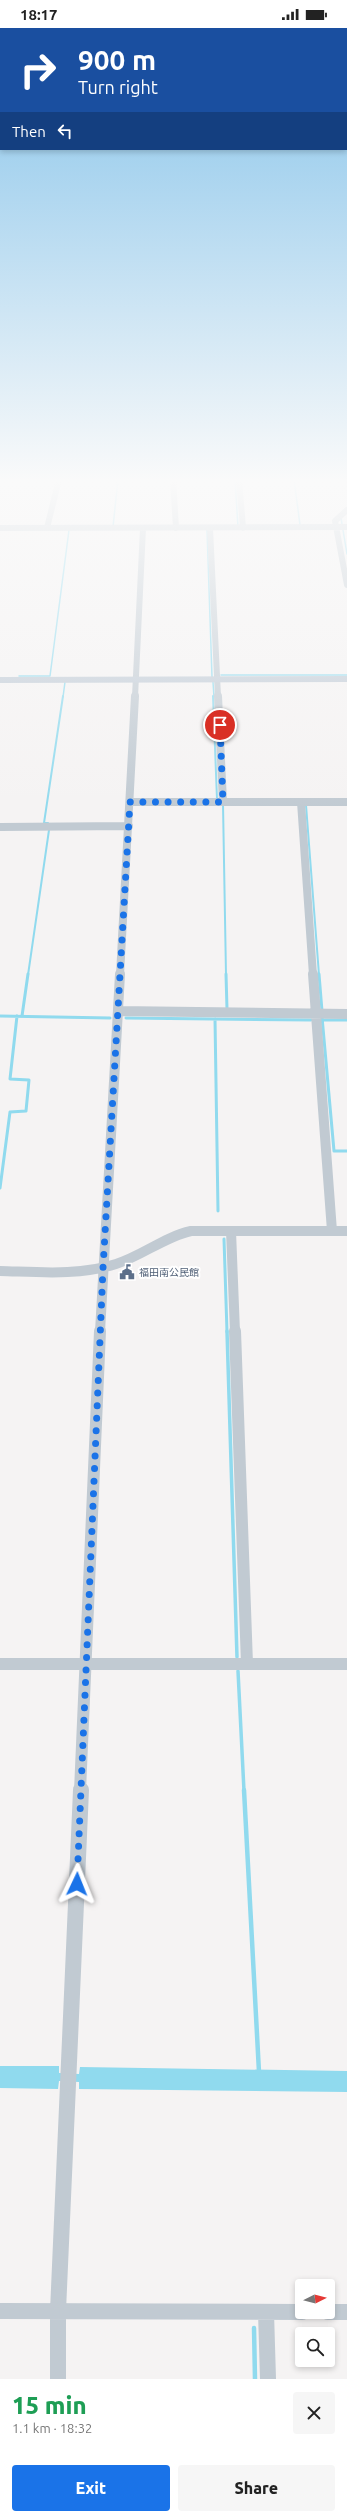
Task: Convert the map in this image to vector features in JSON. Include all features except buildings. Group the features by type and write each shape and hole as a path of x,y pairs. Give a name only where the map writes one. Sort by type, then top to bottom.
{"street":[{"path":"58,2379 58,2311 103,1268 130,802 140,589"},
{"path":"213,589 223,802"},
{"path":"0,680 347,679"},
{"path":"130,802 347,802"},
{"path":"301,802 332,1231"},
{"path":"0,827 128,826"},
{"path":"118,1011 347,1014"},
{"path":"231,1231 247,1664"},
{"path":"0,1271 63,1271 103,1268 130,1260 180,1232 347,1231"},
{"path":"0,1664 347,1664"},
{"path":"0,2311 295,2312"},
{"path":"266,2312 268,2379"},
{"path":"335,2312 347,2312"}],"water":[{"path":"0,2066 59,2066 59,2073 79,2074 80,2067 347,2071 347,2092 79,2089 79,2082 59,2081 58,2089 0,2088"}],"waterway":[{"path":"19,676 50,676 61,589"},
{"path":"209,589 212,677"},
{"path":"221,675 347,675"},
{"path":"63,697 65,682"},
{"path":"213,682 214,697"},
{"path":"48,823 44,823 63,696"},
{"path":"213,696 217,799"},
{"path":"223,804 226,975"},
{"path":"306,805 319,975"},
{"path":"28,975 49,830"},
{"path":"22,1016 28,974"},
{"path":"226,974 227,1009"},
{"path":"319,974 322,1011"},
{"path":"0,1016 17,1016"},
{"path":"0,1188 10,1112 26,1111 29,1080 10,1079 17,1016"},
{"path":"17,1016 110,1018"},
{"path":"322,1017 334,1151 347,1151"},
{"path":"126,1018 311,1020"},
{"path":"215,1019 218,1211"},
{"path":"323,1020 347,1020"},
{"path":"224,1239 227,1332"},
{"path":"227,1331 237,1657"},
{"path":"238,1671 244,1791"},
{"path":"244,1790 259,2072"},
{"path":"254,2328 255,2379"}],"place":[{"name":"福田南公民館","path":"127,1272"}],"route":[{"path":"77,1884 103,1268 130,802 223,802 220,725"}]}
